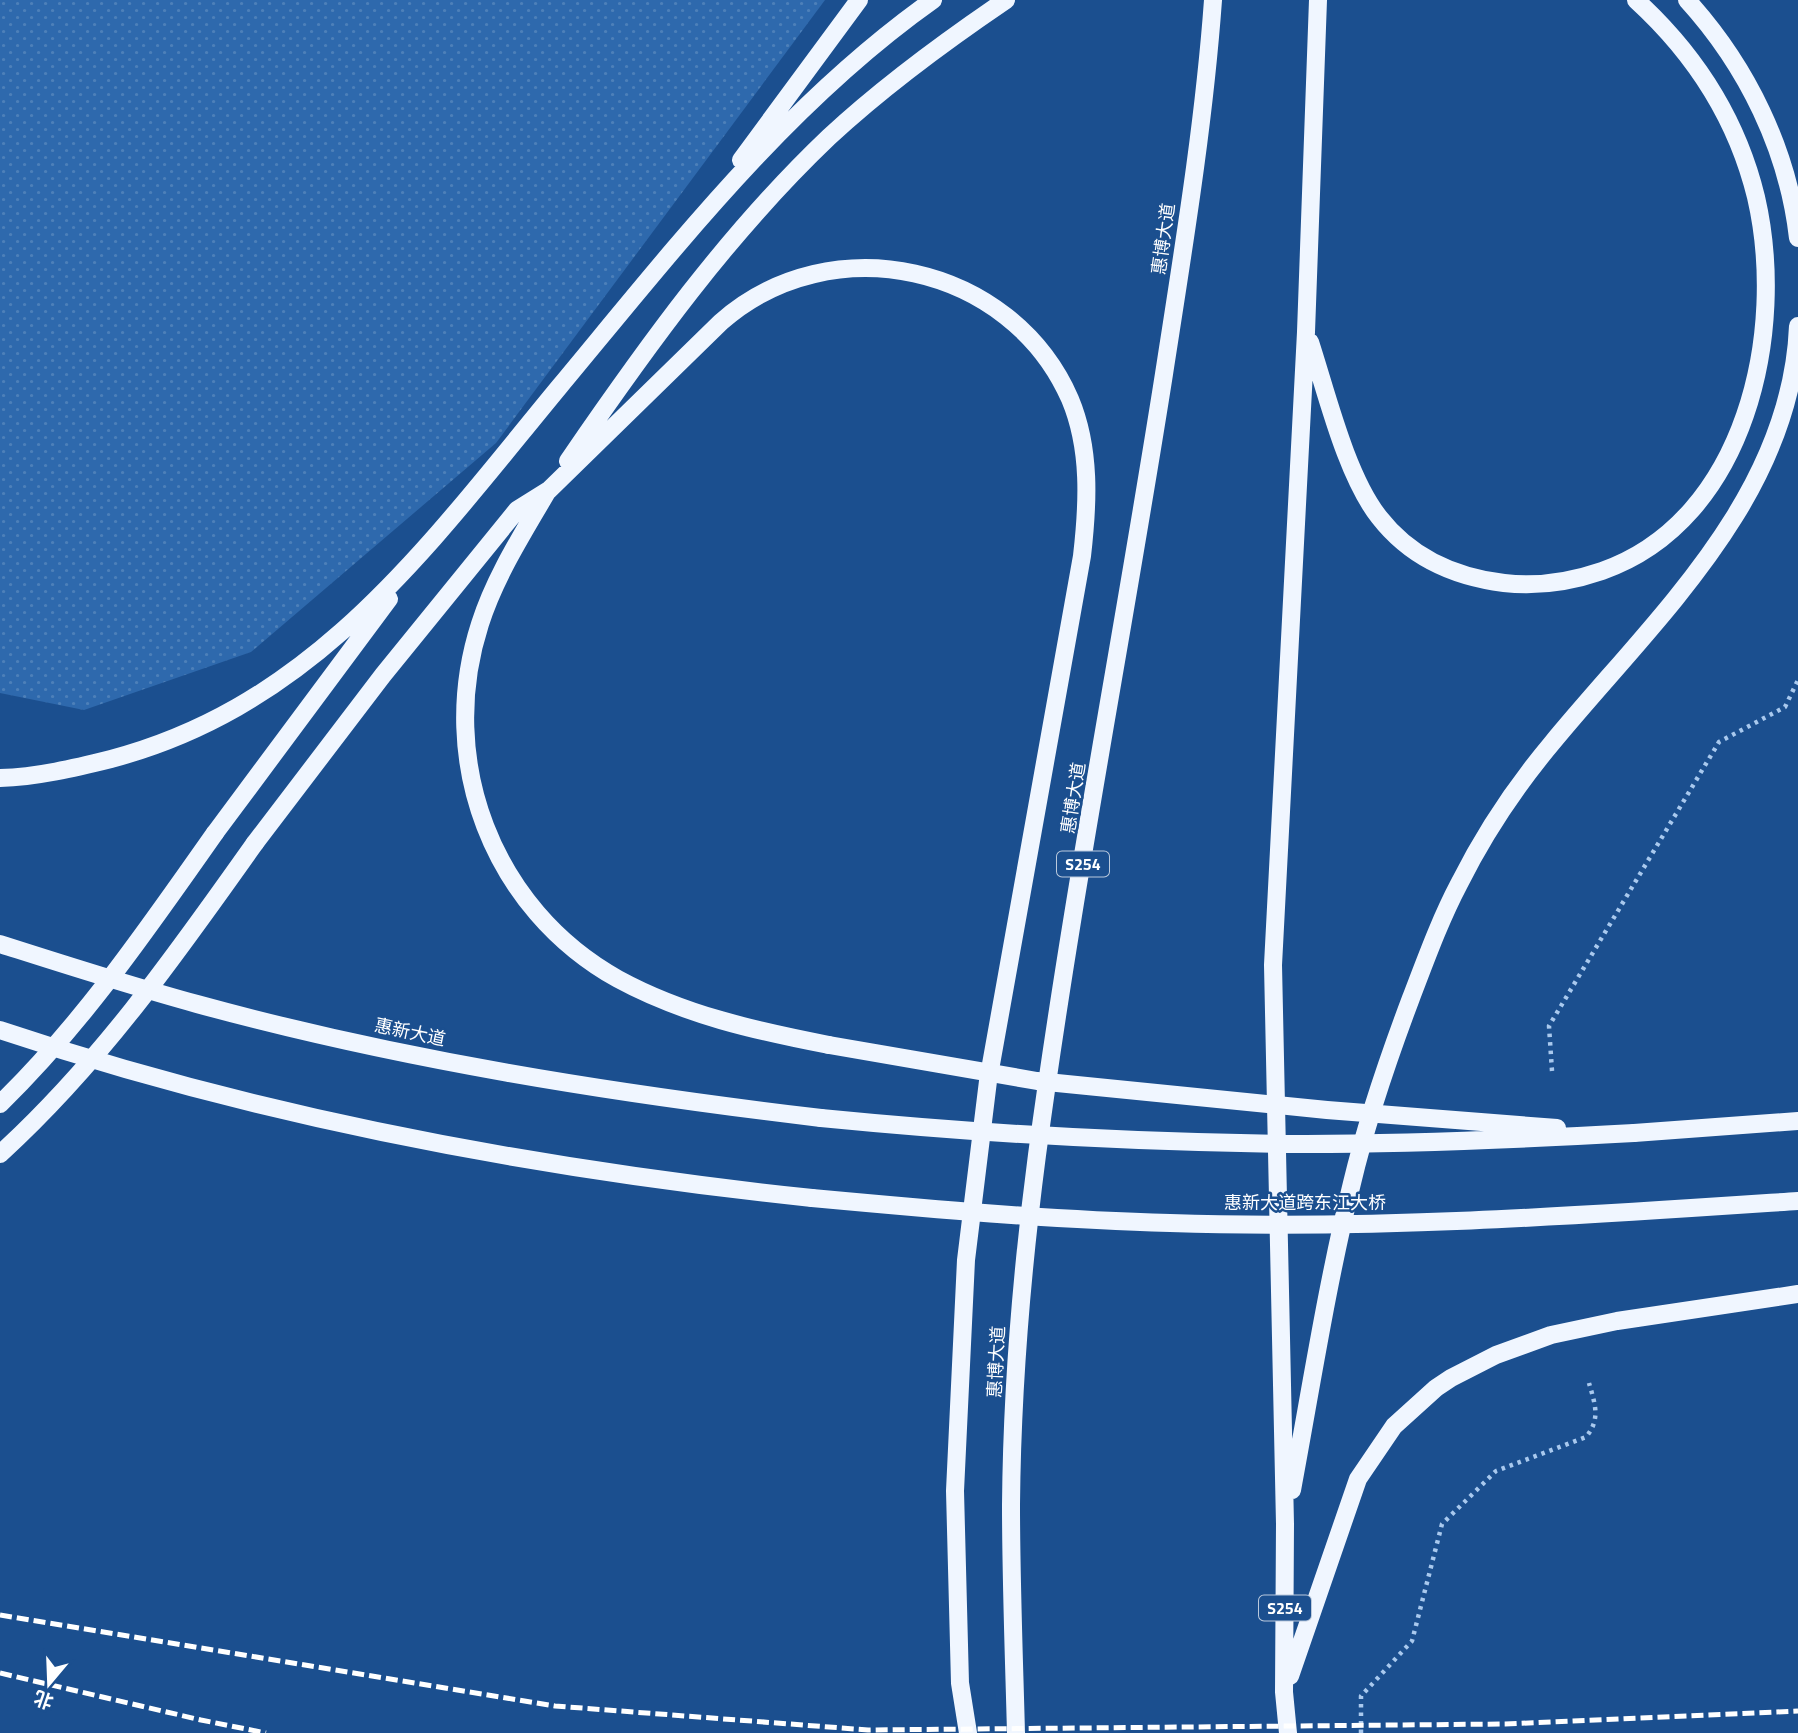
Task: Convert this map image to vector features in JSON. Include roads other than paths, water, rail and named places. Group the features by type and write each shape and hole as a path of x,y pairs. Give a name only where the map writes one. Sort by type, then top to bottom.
{"main road":[{"path":"692,228 859,0"},
{"path":"0,1104 43,1061 91,1004 437,535 692,228 762,151 815,99 867,51 933,0"},
{"path":"1006,0 946,41 869,101 788,178 709,266 626,376 548,490 495,585 480,624 469,672 466,732 468,767 478,808 495,850 508,873 537,913 579,952 616,977 666,1001 723,1021 829,1045 1037,1080 1326,1110 1634,1133 1798,1121"},
{"name":"惠博大道","path":"1016,1733 1011,1504 1018,1331 1026,1250 1037,1155 1063,989 1174,307 1213,0"},
{"name":"S254","path":"1288,1733 1284,1692 1285,1524 1272,965 1306,332 1318,0"},
{"path":"1306,332 1346,452 1363,492 1379,517 1396,536 1436,565 1490,581 1529,585 1558,582 1593,574 1629,560 1660,541 1685,519 1713,485 1723,467 1747,404 1763,334 1766,263 1756,199 1742,152 1728,120 1687,52 1636,0"},
{"path":"1687,0 1721,41 1748,82 1768,126 1784,172 1798,238"},
{"path":"0,1154 72,1083 115,1033 383,675 517,510 548,490 727,317 763,293 783,284 836,270 872,267 902,270 945,282 981,300 1005,317 1034,344 1053,369 1071,402 1082,440 1087,481 1087,512 1082,556 988,1081 965,1273 955,1491 960,1683 968,1733"},
{"path":"1285,1524 1352,1181 1388,1060 1444,916 1488,831 1524,779 1695,574 1732,523 1765,457 1784,405 1795,359 1798,326"},
{"path":"0,778 69,769 132,753 189,732 247,702 277,684 331,643 437,535"},
{"name":"惠新大道","path":"0,944 198,1004 407,1053 623,1092 821,1118 998,1134 1202,1142 1408,1143 1634,1133"},
{"name":"惠新大道跨东江大桥","path":"0,1030 227,1095 451,1146 625,1175 812,1198 1054,1218 1171,1224 1372,1224 1798,1201"},
{"path":"1284,1692 1358,1479 1394,1426 1429,1394 1451,1378 1488,1359 1551,1335 1617,1321 1798,1294"}],"railway":[{"path":"0,1615 555,1706 868,1730 1505,1724 1798,1711"},
{"path":"0,1673 266,1733"}]}
